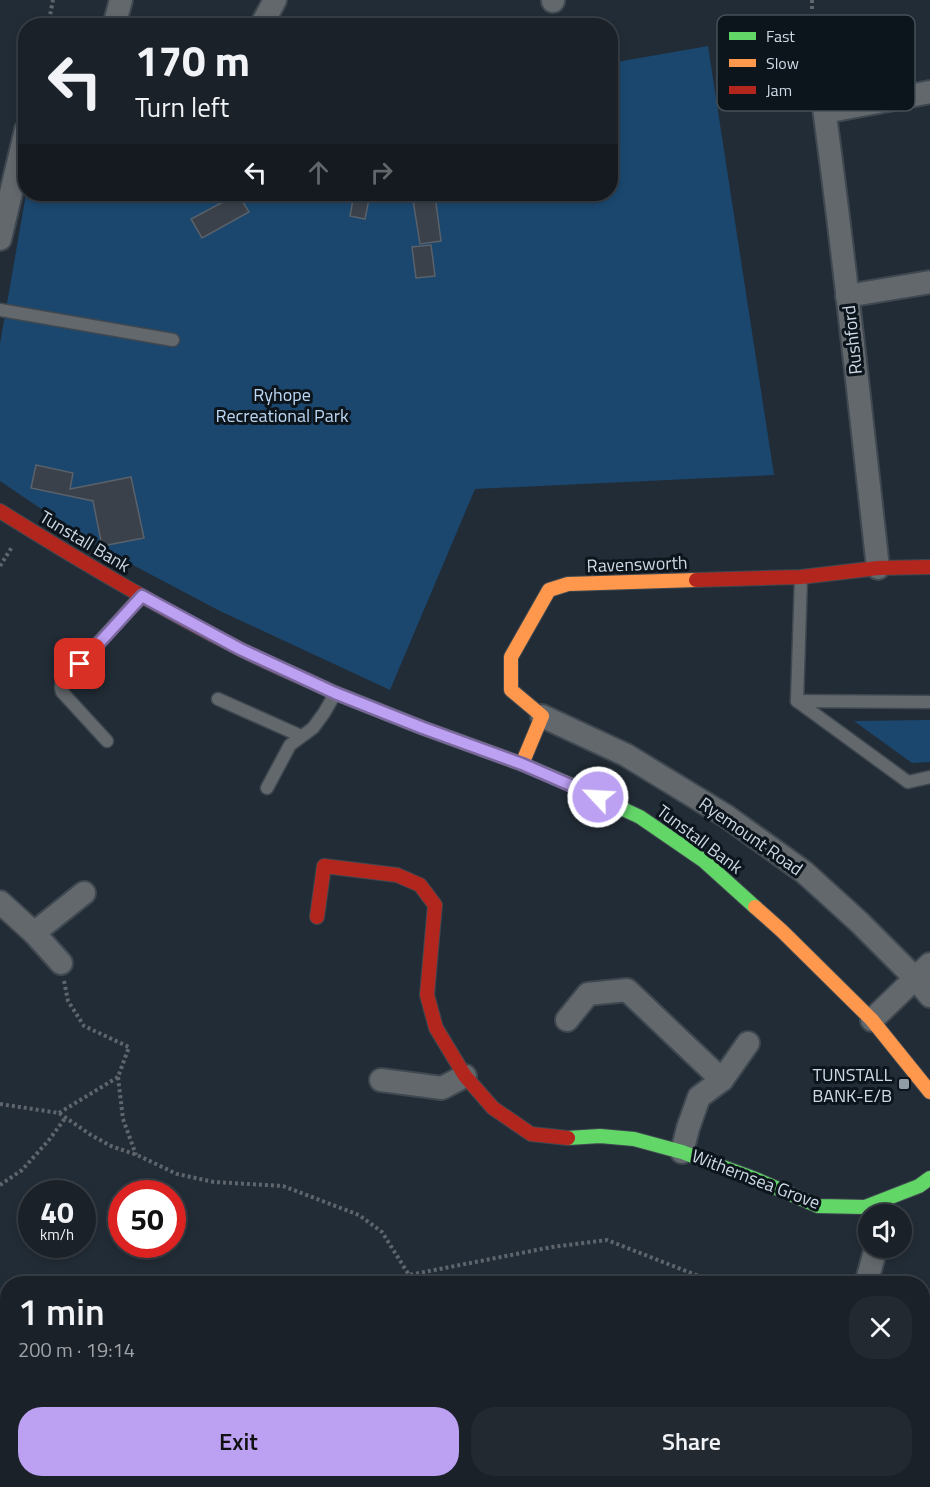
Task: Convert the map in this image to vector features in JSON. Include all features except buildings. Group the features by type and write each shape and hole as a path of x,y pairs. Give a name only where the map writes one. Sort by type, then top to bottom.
{"street":[{"path":"116,18 121,0"},
{"path":"265,18 275,0"},
{"path":"915,95 930,92"},
{"path":"825,112 830,111"},
{"name":"Rushford","path":"825,112 878,568"},
{"path":"0,239 18,164"},
{"path":"848,296 930,282"},
{"name":"Tunstall Bank","path":"0,510 54,545 142,596 240,649 335,693 522,764 640,817 705,861 782,930 872,1020 930,1092"},
{"name":"Ravensworth","path":"542,716 510,690 511,657 549,590 568,584 801,577 878,568 930,567"},
{"path":"522,764 542,716"},
{"name":"Ryemount Road","path":"542,716 626,755 726,816 804,872 860,922 923,971 930,996"},
{"name":"Withernsea Grove","path":"317,917 324,866 397,875 420,885 435,905 427,996 436,1028 465,1076 493,1108 531,1134 565,1138 600,1136 634,1139 682,1152 753,1178 818,1206 858,1213"},
{"path":"34,933 84,893"},
{"path":"0,902 34,933 61,963"},
{"path":"872,1020 923,971"},
{"path":"567,1020 588,994 627,990 722,1080"},
{"name":"Withernsea Grove","path":"682,1152 699,1098 722,1080 748,1043"},
{"path":"381,1080 442,1088 465,1076"},
{"name":"Withernsea Grove","path":"886,1204 930,1178"},
{"path":"868,1276 873,1258"}],"lane":[{"path":"0,310 173,339"},
{"path":"797,701 801,577"},
{"path":"107,741 62,692 62,682 142,596"},
{"path":"267,788 290,745 313,728 335,693"},
{"path":"218,699 301,736"},
{"path":"797,701 930,702"},
{"path":"797,701 908,782 930,777"}],"path":[{"path":"50,18 53,0"},
{"path":"61,963 68,1001 84,1026 129,1047 118,1077 123,1119 137,1155"},
{"path":"60,1113 118,1077"},
{"path":"0,1104 60,1113 111,1146 137,1155 177,1174 214,1182 283,1186 359,1215 382,1232 409,1275 552,1246 607,1240 699,1276"},
{"path":"0,1185 22,1170 66,1117"}],"green space":[{"name":"Ryhope Recreational Park","path":"708,46 774,475 475,489 390,690 220,611 93,544 0,481 0,344 25,201 618,201 618,62"},
{"path":"930,720 930,762 912,763 854,721"}],"traffic: fast":[{"path":"307,680 423,728 522,764 640,817 704,861 755,907"},
{"path":"568,1138 600,1136 634,1139 682,1152 753,1178 818,1206 865,1207 919,1186 930,1178"}],"traffic: slow":[{"path":"522,764 542,716 511,690 511,657 549,590 568,584 696,580"},
{"path":"755,907 872,1020 930,1092"}],"traffic: jam":[{"path":"0,511 179,617 307,680"},
{"path":"696,580 801,577 878,568 930,567"},
{"path":"317,917 324,866 397,875 420,885 435,905 427,995 436,1028 465,1076 493,1108 531,1134 568,1138"}],"place":[{"name":"TUNSTALL BANK-E/B","path":"904,1084"}],"route":[{"path":"80,664 142,596 240,649 335,693 522,764 598,797"}]}
